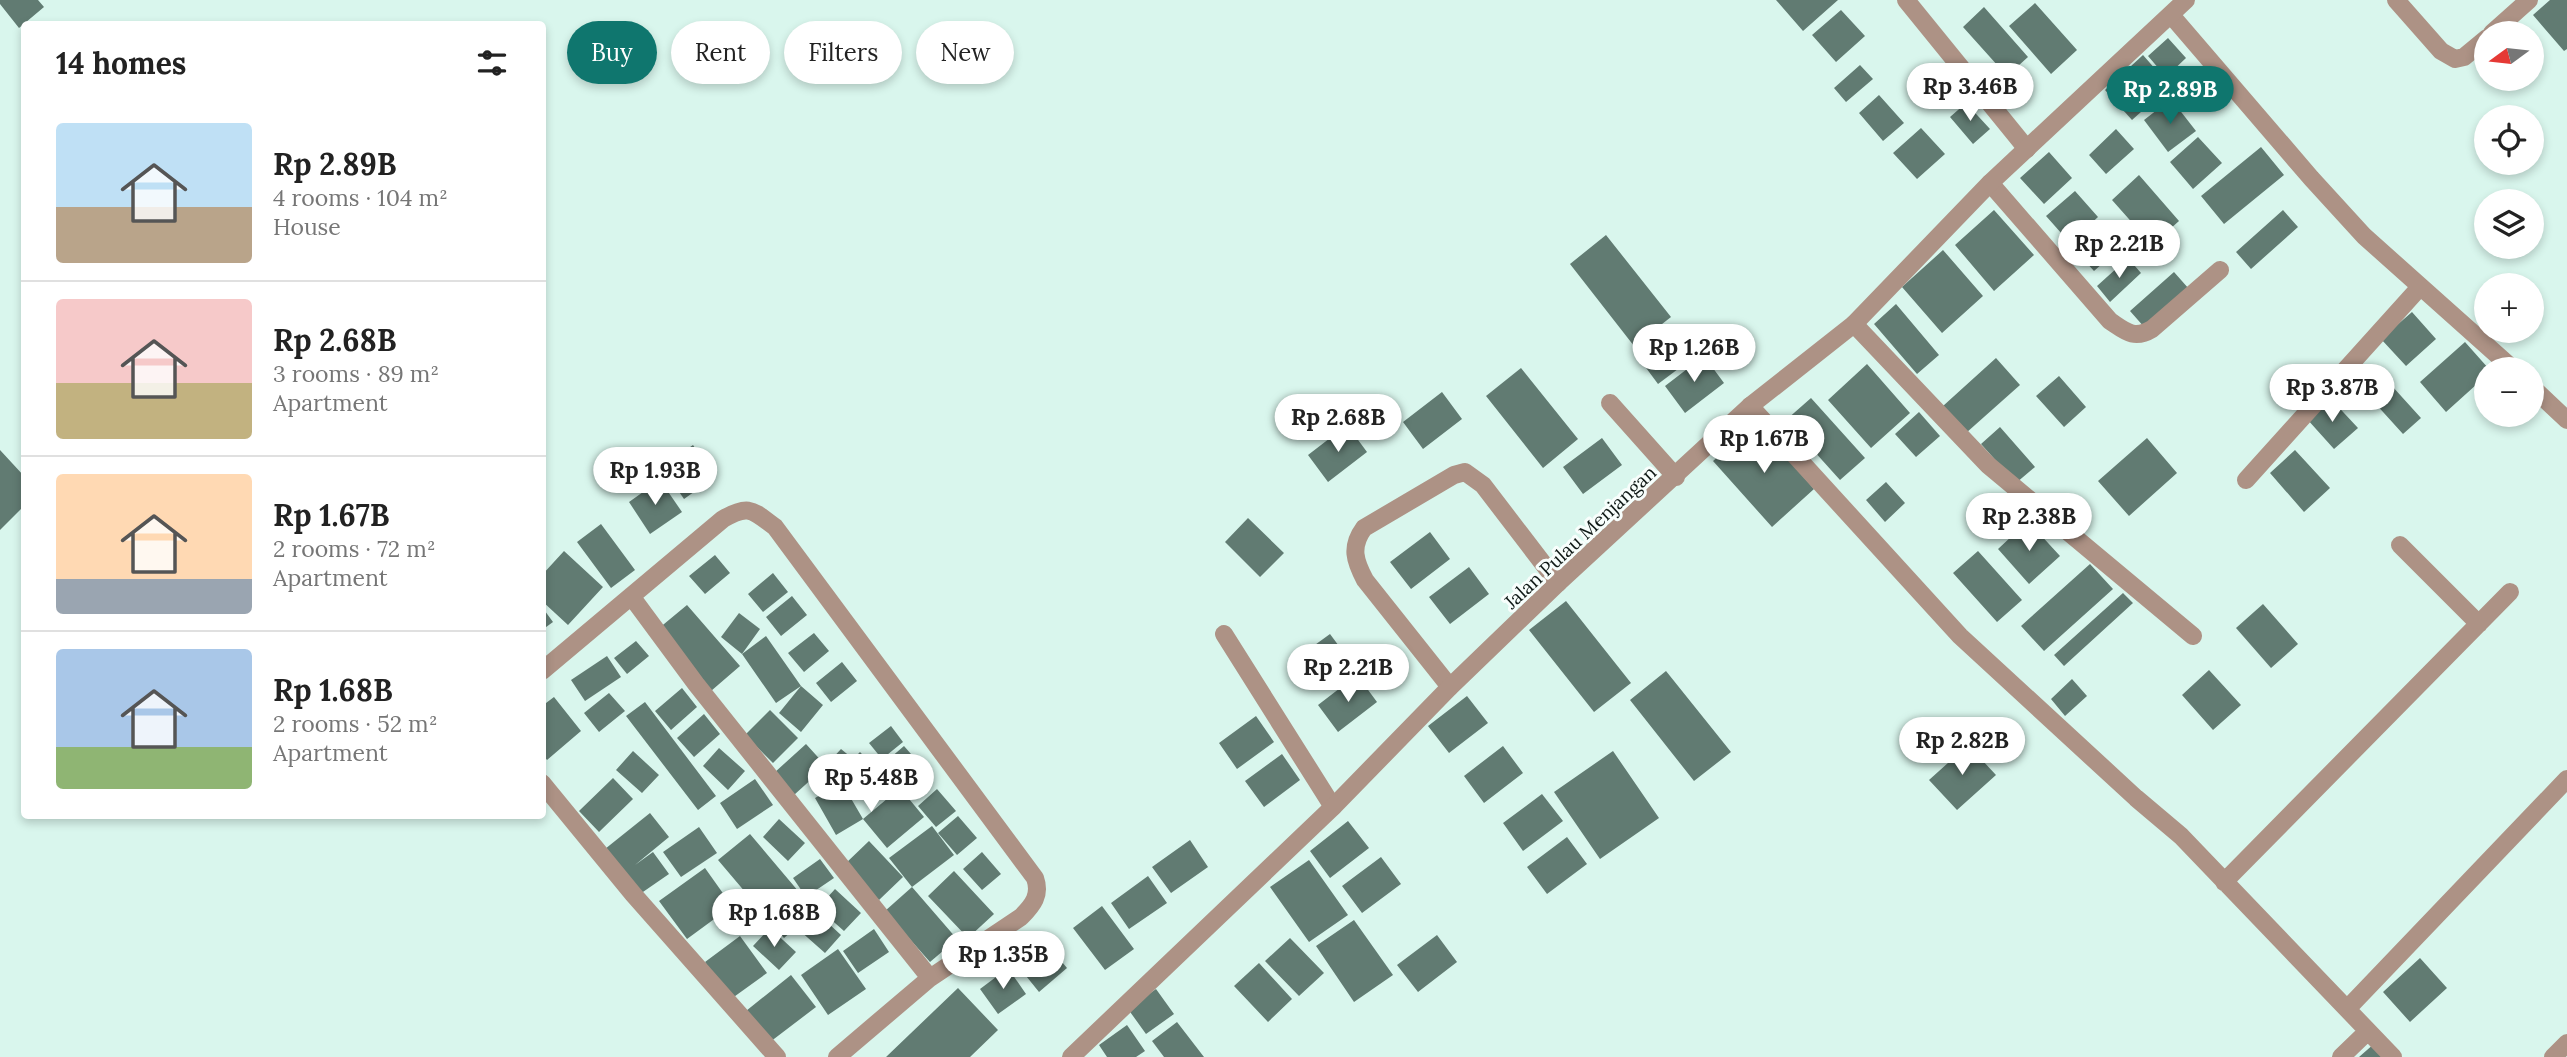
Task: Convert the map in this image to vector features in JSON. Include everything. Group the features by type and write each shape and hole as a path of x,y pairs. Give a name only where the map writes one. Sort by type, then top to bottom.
{"street":[{"path":"1906,0 2027,149"},
{"name":"Jalan Pulau Menjangan","path":"1071,1057 1333,807 1450,687 1558,583 1750,406 1854,324 1990,183 2186,0"},
{"path":"2396,0 2441,51 2455,59 2464,57 2474,49"},
{"path":"2505,21 2529,0"},
{"path":"2171,15 2364,236 2499,357"},
{"path":"1990,183 2110,321 2128,333 2143,335 2152,329 2220,271"},
{"path":"2246,480 2420,287"},
{"path":"1854,324 1988,465 2193,636"},
{"path":"2544,398 2567,419"},
{"path":"1610,403 1676,477"},
{"path":"1750,406 1960,636 2181,836 2393,1057"},
{"path":"1450,687 1366,580 1356,563 1354,551 1357,537 1364,528 1454,475 1465,472 1483,485 1558,583"},
{"path":"546,668 723,519 739,510 748,510 775,527 1027,867 1038,887 1037,897 1021,917 930,978 837,1057"},
{"path":"2400,545 2479,624"},
{"path":"2224,882 2510,592"},
{"path":"631,596 696,684 930,978"},
{"path":"1224,634 1333,807"},
{"path":"2347,1009 2567,779"},
{"path":"546,788 633,894 777,1057"},
{"path":"2341,1057 2368,1031"},
{"path":"2553,1057 2567,1043"}],"building":[{"path":"0,0 38,0 44,7 27,21 21,21 19,28 0,4"},
{"path":"1776,0 1838,0 1803,31"},
{"path":"2550,0 2567,0 2567,49 2564,51 2544,28 2544,21 2538,21 2533,15"},
{"path":"2035,3 2077,50 2051,74 2009,26"},
{"path":"1984,7 2028,57 2007,76 1963,27"},
{"path":"1841,10 1865,36 1836,62 1812,35"},
{"path":"2168,38 2186,58 2166,77 2148,56"},
{"path":"2143,55 2170,86 2132,120 2105,90"},
{"path":"1860,65 1873,79 1846,102 1834,88"},
{"path":"1879,95 1904,123 1883,141 1859,113"},
{"path":"2171,99 2196,131 2168,152 2144,120"},
{"path":"1966,103 1990,129 1973,144 1950,117"},
{"path":"1921,128 1945,154 1917,179 1893,153"},
{"path":"2116,129 2134,149 2106,174 2089,155"},
{"path":"2198,137 2222,163 2193,189 2170,162"},
{"path":"2261,147 2284,175 2224,224 2201,196"},
{"path":"2049,152 2072,178 2044,204 2020,178"},
{"path":"2139,175 2179,221 2152,245 2112,200"},
{"path":"2075,191 2098,217 2070,243 2046,216"},
{"path":"1994,210 2034,255 1994,291 1955,245"},
{"path":"2283,210 2298,227 2251,269 2236,252"},
{"path":"2101,226 2120,248 2094,271 2075,250"},
{"path":"1606,235 1671,317 1634,346 1570,264"},
{"path":"1943,250 1983,296 1942,333 1902,287"},
{"path":"2128,258 2141,273 2110,302 2097,286"},
{"path":"2174,272 2189,289 2145,328 2130,311"},
{"path":"1896,304 1939,355 1917,374 1874,324"},
{"path":"2412,312 2436,339 2406,366 2381,339"},
{"path":"1677,327 1698,354 1658,384 1638,357"},
{"path":"2465,342 2478,357 2474,357 2474,387 2446,412 2420,382"},
{"path":"1704,356 1724,383 1685,413 1665,386"},
{"path":"1996,358 2020,385 1966,433 1943,406"},
{"path":"1867,364 1910,413 1871,448 1828,400"},
{"path":"1521,368 1578,439 1543,468 1486,396"},
{"path":"2382,375 2421,418 2403,434 2364,391"},
{"path":"2059,376 2086,407 2064,427 2036,396"},
{"path":"1442,392 1462,419 1423,449 1403,422"},
{"path":"1811,398 1865,458 1840,480 1786,420"},
{"path":"2330,398 2358,428 2334,449 2307,419"},
{"path":"1919,412 1940,436 1916,457 1895,434"},
{"path":"1756,423 1814,489 1772,527 1713,461"},
{"path":"1347,425 1367,452 1328,482 1308,455"},
{"path":"2000,427 2035,467 2016,483 1981,444"},
{"path":"1602,438 1622,465 1583,494 1563,467"},
{"path":"2147,438 2177,473 2129,516 2098,481"},
{"path":"693,445 715,477 684,499 662,467"},
{"path":"0,450 21,473 21,509 0,530"},
{"path":"2295,450 2330,488 2304,512 2270,473"},
{"path":"660,480 682,512 650,534 629,502"},
{"path":"1886,482 1905,503 1885,522 1866,500"},
{"path":"1248,518 1284,553 1260,577 1225,542"},
{"path":"2028,521 2060,556 2029,584 1998,549"},
{"path":"601,524 635,570 611,588 577,542"},
{"path":"1430,532 1450,559 1411,589 1390,562"},
{"path":"564,551 603,587 568,625 546,605 546,571"},
{"path":"1978,551 2022,600 1997,622 1953,573"},
{"path":"715,555 730,573 705,594 689,576"},
{"path":"2090,564 2113,589 2044,651 2021,626"},
{"path":"1469,567 1489,594 1450,624 1429,597"},
{"path":"773,573 788,592 763,612 748,594"},
{"path":"2123,593 2133,603 2064,666 2054,655"},
{"path":"792,596 807,615 781,636 766,617"},
{"path":"1566,601 1631,683 1594,712 1529,630"},
{"path":"2263,604 2298,644 2271,668 2236,628"},
{"path":"687,605 740,666 711,691 658,629"},
{"path":"546,612 553,622 546,627"},
{"path":"739,613 760,629 742,654 721,637"},
{"path":"814,633 829,651 804,672 788,653"},
{"path":"1330,634 1350,661 1310,690 1290,663"},
{"path":"766,636 801,686 776,703 742,654"},
{"path":"636,641 649,656 627,674 614,658"},
{"path":"607,656 621,677 585,701 571,680"},
{"path":"842,662 857,681 831,702 816,683"},
{"path":"2209,670 2241,705 2213,730 2182,695"},
{"path":"1666,671 1731,752 1694,781 1630,700"},
{"path":"1357,675 1377,702 1338,732 1318,705"},
{"path":"2072,679 2087,696 2065,716 2051,699"},
{"path":"801,686 823,705 801,732 779,713"},
{"path":"682,688 697,707 671,730 655,711"},
{"path":"609,693 625,711 599,732 584,713"},
{"path":"1467,696 1488,723 1449,753 1428,726"},
{"path":"554,697 581,731 547,760 546,759 546,703"},
{"path":"645,702 716,796 698,810 626,716"},
{"path":"770,710 798,738 773,763 745,735"},
{"path":"704,714 720,734 694,757 677,738"},
{"path":"1256,716 1274,742 1237,769 1219,743"},
{"path":"891,726 903,742 882,759 869,743"},
{"path":"806,744 826,766 794,795 774,773"},
{"path":"1968,745 1996,775 1957,810 1929,780"},
{"path":"904,746 918,762 896,780 883,764"},
{"path":"1503,746 1523,773 1484,803 1464,776"},
{"path":"719,748 745,771 728,790 703,766"},
{"path":"841,749 852,758 847,765 860,752 877,770 856,790 828,763"},
{"path":"633,751 659,775 642,793 616,770"},
{"path":"1613,751 1659,818 1600,859 1554,792"},
{"path":"1282,754 1300,780 1264,807 1245,781"},
{"path":"613,778 633,799 599,832 579,811"},
{"path":"755,779 773,805 737,829 720,803"},
{"path":"842,783 863,819 836,835 815,798"},
{"path":"900,788 924,817 887,848 863,819"},
{"path":"937,789 956,811 936,827 918,806"},
{"path":"1542,794 1563,821 1523,851 1503,823"},
{"path":"650,813 669,837 635,865 653,852 669,874 640,894 605,849"},
{"path":"958,816 977,838 957,855 938,833"},
{"path":"779,819 805,843 788,861 763,837"},
{"path":"1348,821 1369,848 1330,878 1310,851"},
{"path":"932,826 954,855 912,887 889,858"},
{"path":"699,827 717,853 681,877 663,852"},
{"path":"750,834 815,911 784,938 718,860"},
{"path":"1567,837 1587,864 1547,894 1527,867"},
{"path":"1190,840 1208,867 1171,893 1152,867"},
{"path":"869,841 903,877 879,900 845,864"},
{"path":"982,852 1001,874 982,890 963,869"},
{"path":"1381,857 1401,884 1362,913 1342,886"},
{"path":"820,859 834,878 806,897 793,878"},
{"path":"1309,860 1348,915 1309,942 1270,887"},
{"path":"705,868 732,906 687,939 659,901"},
{"path":"954,871 994,914 968,938 928,896"},
{"path":"1148,876 1167,903 1129,929 1111,903"},
{"path":"912,887 957,939 930,962 885,911"},
{"path":"835,889 861,913 844,931 818,908"},
{"path":"1102,906 1134,949 1105,970 1073,928"},
{"path":"815,911 841,935 825,953 799,930"},
{"path":"1354,920 1393,975 1354,1002 1316,946"},
{"path":"770,928 796,952 779,970 753,946"},
{"path":"874,929 889,952 858,973 843,951"},
{"path":"1437,935 1457,962 1418,992 1397,965"},
{"path":"740,936 767,973 731,999 705,962"},
{"path":"1041,937 1067,968 1039,992 1014,961"},
{"path":"1290,938 1324,973 1299,996 1265,961"},
{"path":"838,949 866,989 828,1015 801,975"},
{"path":"2420,958 2447,988 2410,1022 2383,992"},
{"path":"1259,963 1292,999 1268,1022 1234,986"},
{"path":"1008,968 1026,994 998,1014 980,989"},
{"path":"791,975 816,1007 770,1042 746,1011"},
{"path":"958,988 998,1030 970,1057 886,1057"},
{"path":"1156,989 1174,1014 1146,1034 1128,1009"},
{"path":"1177,1022 1204,1057 1164,1057 1152,1041"},
{"path":"1127,1025 1145,1051 1136,1057 1107,1057 1099,1045"},
{"path":"2375,1043 2388,1057 2359,1057"}]}
